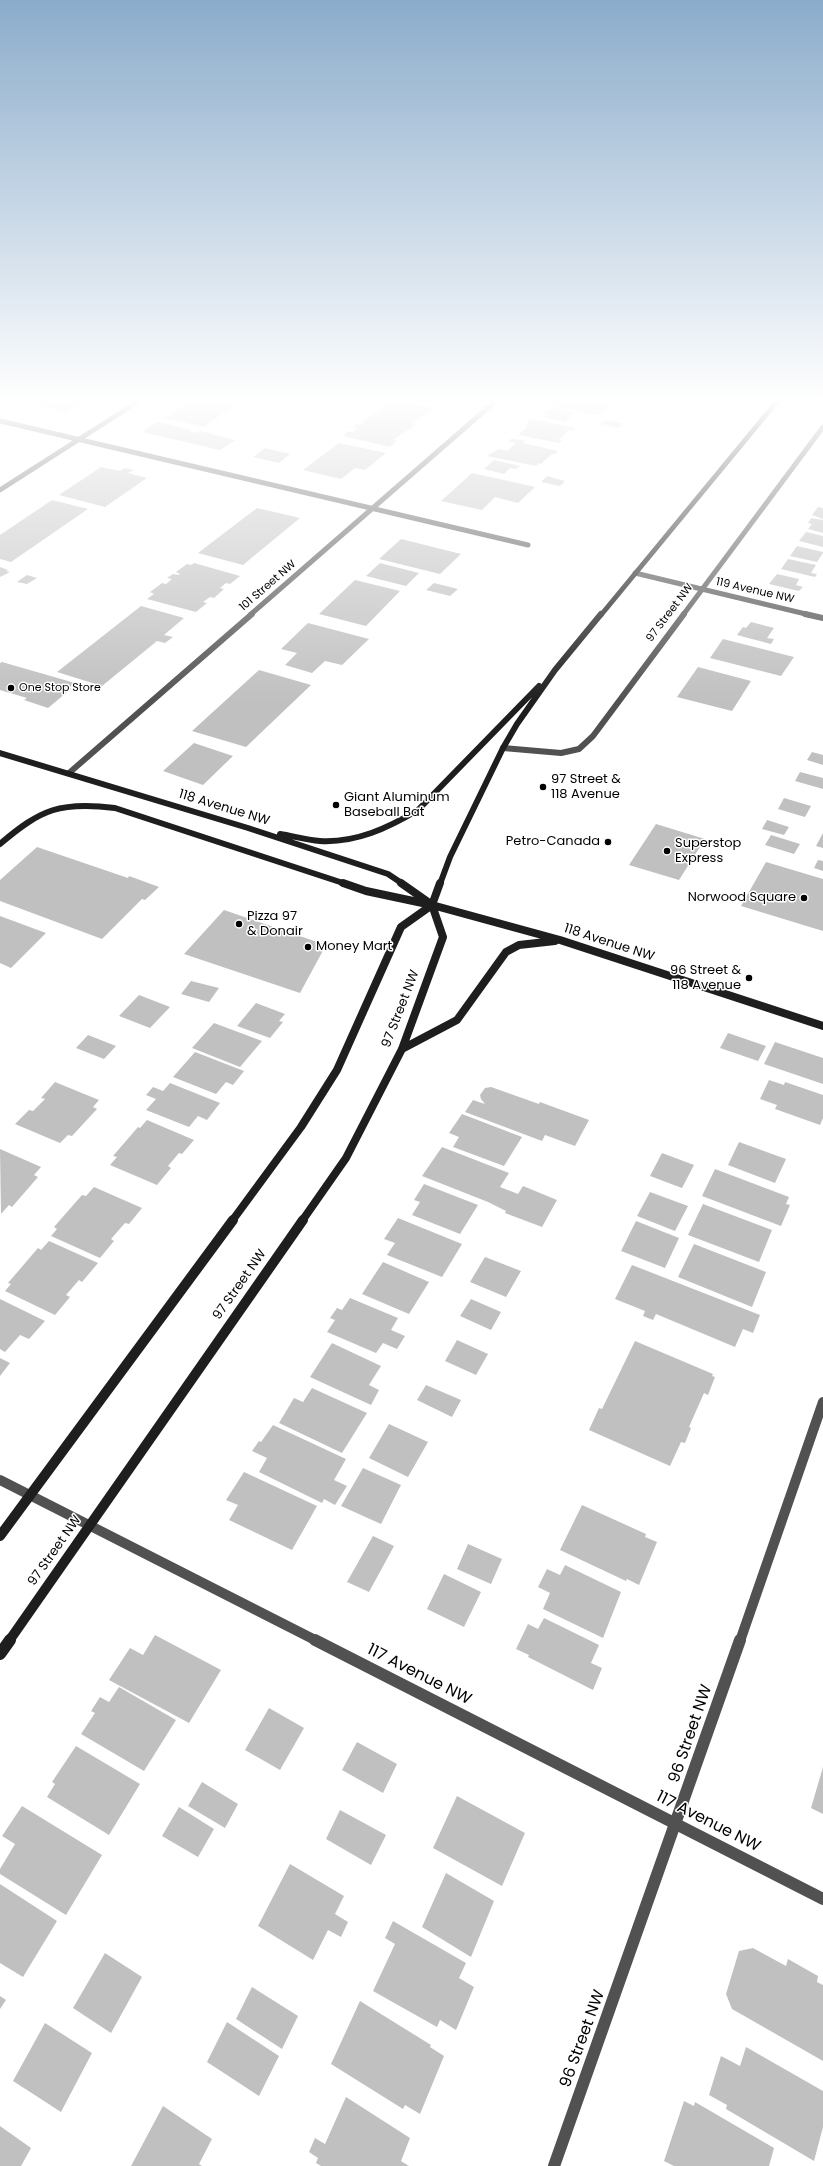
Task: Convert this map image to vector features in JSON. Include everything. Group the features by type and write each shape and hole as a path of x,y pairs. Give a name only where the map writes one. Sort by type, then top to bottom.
{"main road":[{"path":"248,828 319,841 344,841 380,832 418,810 554,670 695,500"},
{"path":"0,1536 301,1128 337,1070 401,927 432,905 450,857 503,748 554,670"},
{"name":"118 Avenue NW","path":"0,753 248,828 388,874 432,905"},
{"name":"118 Avenue NW","path":"0,844 20,826 38,814 59,807 88,804 116,808 366,891 432,905 560,940 823,1026"},
{"name":"97 Street NW","path":"0,1654 346,1158 402,1049 443,937 432,905"},
{"path":"402,1049 457,1020 506,952 519,944 560,940"}],"street":[{"path":"335,500 528,545"},
{"name":"101 Street NW","path":"69,773 382,500"},
{"name":"97 Street NW","path":"503,748 560,753 579,749 593,736 768,500"},
{"name":"119 Avenue NW","path":"635,573 823,618"},
{"name":"96 Street NW","path":"554,2166 676,1824 823,1402"},
{"name":"117 Avenue NW","path":"0,1480 823,1899"}],"building":[{"path":"52,500 88,509 11,562 0,559 0,535"},
{"path":"78,500 115,500 105,507"},
{"path":"442,500 492,500 482,510 441,501"},
{"path":"507,500 521,500 518,503"},
{"path":"818,507 823,508 823,519 812,515"},
{"path":"257,508 300,518 243,565 198,553"},
{"path":"811,518 823,520 823,533 808,529 812,524 808,523"},
{"path":"806,532 823,536 823,547 799,541"},
{"path":"401,539 461,554 440,574 379,559"},
{"path":"797,546 823,553 817,562 790,556"},
{"path":"788,559 816,565 811,573 817,574 815,577 781,569"},
{"path":"194,563 240,576 230,584 226,583 220,588 224,589 214,598 210,597 203,602 207,603 196,612 147,599 154,594 150,592 162,583 166,584 172,579 167,578 173,574 179,575 180,574 176,572 187,564 191,565"},
{"path":"380,563 419,573 406,586 366,576"},
{"path":"0,567 8,570 6,571 10,572 0,577"},
{"path":"777,574 799,579 796,585 803,587 799,591 769,584"},
{"path":"27,575 37,578 27,584 17,582"},
{"path":"355,580 400,591 366,626 319,614"},
{"path":"434,583 458,589 450,596 426,590"},
{"path":"141,606 184,618 164,635 173,637 165,643 157,641 102,686 57,672"},
{"path":"751,622 774,628 767,638 774,639 771,644 737,635 743,627 746,628"},
{"path":"308,623 369,639 342,665 325,661 312,673 285,665 297,653 281,649"},
{"path":"723,639 794,657 781,676 710,658"},
{"path":"2,662 75,683 69,688 72,688 48,708 24,700 27,698 0,690 0,663"},
{"path":"698,667 751,681 732,711 677,697"},
{"path":"259,670 311,685 246,747 192,731"},
{"path":"194,743 233,756 203,785 163,771"},
{"path":"812,752 823,755 823,765 807,760"},
{"path":"800,772 823,778 823,789 795,781"},
{"path":"784,798 811,806 805,817 778,809"},
{"path":"767,820 789,827 784,835 762,829"},
{"name":"Superstop Express","path":"656,824 705,839 679,880 629,865"},
{"path":"823,833 823,848 816,846"},
{"path":"771,835 800,844 794,854 765,845"},
{"path":"37,847 159,887 145,900 142,899 102,939 0,901 0,880"},
{"path":"818,860 823,861 823,871 814,868"},
{"path":"766,862 823,879 823,931 741,906"},
{"path":"224,910 326,945 300,993 184,954"},
{"path":"0,916 46,933 11,968 0,963"},
{"path":"191,981 219,988 209,1002 181,994"},
{"path":"139,995 170,1007 150,1028 119,1016"},
{"path":"256,1003 285,1014 279,1021 283,1022 270,1038 237,1026"},
{"path":"214,1023 262,1041 240,1067 192,1048"},
{"path":"728,1033 766,1046 758,1061 720,1048"},
{"path":"88,1035 116,1046 104,1059 76,1048"},
{"path":"775,1042 823,1058 823,1084 764,1064"},
{"path":"195,1052 244,1071 233,1085 226,1082 216,1094 173,1077"},
{"path":"769,1080 784,1085 785,1082 823,1095 823,1118 820,1125 775,1109 777,1105 760,1099"},
{"path":"55,1082 99,1100 93,1107 97,1109 72,1136 68,1135 60,1143 15,1124 29,1110 33,1111 45,1099 41,1098"},
{"path":"170,1083 220,1103 207,1120 198,1116 189,1127 146,1110 156,1099 146,1095 153,1087 163,1091"},
{"path":"491,1087 539,1104 540,1102 589,1120 575,1146 545,1135 542,1141 465,1112 473,1100 485,1104 480,1095 485,1088"},
{"path":"462,1114 522,1137 504,1166 453,1147 459,1137 449,1133"},
{"path":"147,1120 194,1140 182,1154 179,1153 168,1166 171,1168 157,1185 110,1165 117,1157 113,1156 138,1127 140,1128"},
{"path":"739,1142 786,1159 775,1183 728,1165"},
{"path":"442,1147 509,1173 500,1187 518,1194 523,1186 557,1200 542,1227 505,1213 506,1211 488,1202 422,1176"},
{"path":"0,1149 41,1167 34,1175 38,1177 12,1207 9,1205 1,1214"},
{"path":"662,1153 694,1165 682,1188 650,1176"},
{"path":"715,1169 789,1197 786,1204 790,1205 781,1226 702,1196"},
{"path":"424,1184 478,1205 460,1234 412,1215 420,1202 414,1200"},
{"path":"94,1187 142,1208 129,1224 125,1223 111,1239 114,1241 100,1258 51,1236 57,1229 54,1227 82,1195 86,1196"},
{"path":"650,1192 688,1206 675,1231 637,1216"},
{"path":"703,1204 772,1230 759,1262 688,1235"},
{"path":"398,1218 462,1244 442,1277 387,1255 395,1243 384,1239"},
{"path":"636,1221 679,1238 665,1268 621,1251"},
{"path":"49,1241 98,1263 82,1282 79,1280 66,1295 70,1297 55,1315 5,1291 11,1284 8,1283 38,1248 41,1250"},
{"path":"694,1244 766,1272 752,1307 678,1277"},
{"path":"485,1257 521,1271 506,1297 470,1282"},
{"path":"383,1262 429,1282 409,1314 362,1294"},
{"path":"632,1265 760,1315 753,1333 743,1329 735,1347 656,1314 653,1320 643,1316 645,1311 615,1299"},
{"path":"350,1298 398,1318 391,1330 405,1336 397,1349 383,1343 376,1353 327,1332 335,1320 330,1318 337,1308 342,1310"},
{"path":"0,1299 45,1321 29,1339 20,1335 5,1352 0,1349"},
{"path":"471,1299 501,1312 491,1330 460,1316"},
{"path":"457,1340 488,1354 476,1375 445,1361"},
{"path":"635,1341 713,1374 712,1376 715,1377 708,1395 704,1393 689,1427 691,1428 685,1443 681,1442 670,1466 589,1430 599,1408 602,1409"},
{"path":"332,1343 381,1366 369,1385 379,1390 371,1405 310,1377"},
{"path":"0,1358 10,1363 0,1376"},
{"path":"426,1385 461,1400 452,1417 417,1400"},
{"path":"312,1388 367,1413 342,1453 279,1423 294,1398 303,1402"},
{"path":"389,1424 428,1442 408,1477 369,1458"},
{"path":"273,1425 346,1459 334,1480 347,1486 335,1505 324,1499 322,1503 259,1472 267,1458 252,1451 259,1441 261,1442"},
{"path":"363,1468 401,1485 381,1524 341,1506"},
{"path":"244,1472 317,1506 292,1550 229,1520 238,1505 226,1500"},
{"path":"582,1505 646,1534 645,1537 657,1542 639,1585 627,1579 626,1581 560,1550"},
{"path":"373,1536 394,1546 369,1592 347,1582"},
{"path":"468,1544 502,1559 491,1584 457,1569"},
{"path":"565,1565 621,1592 603,1638 543,1609 550,1593 538,1587 547,1569 560,1575"},
{"path":"444,1574 481,1592 464,1627 427,1609"},
{"path":"544,1618 599,1645 591,1663 602,1668 593,1690 528,1657 529,1655 516,1649 528,1624 538,1629"},
{"path":"155,1635 221,1670 189,1723 109,1680 130,1648 143,1655"},
{"path":"119,1687 176,1720 144,1771 81,1734 95,1713 91,1711 100,1697 109,1702"},
{"path":"269,1708 304,1728 280,1770 245,1750"},
{"path":"357,1742 397,1764 383,1793 342,1770"},
{"path":"76,1746 140,1784 109,1835 47,1797 55,1784 52,1782"},
{"path":"823,1767 823,1814 811,1808"},
{"path":"202,1782 238,1804 225,1828 188,1806"},
{"path":"457,1796 525,1833 502,1886 433,1848"},
{"path":"22,1806 102,1855 66,1915 0,1874 0,1869 15,1844 2,1836"},
{"path":"179,1807 214,1829 198,1857 162,1836"},
{"path":"340,1810 386,1835 371,1865 326,1839"},
{"path":"290,1864 344,1896 335,1914 348,1922 341,1937 328,1930 313,1960 258,1926"},
{"path":"446,1873 494,1901 471,1957 422,1927"},
{"path":"0,1884 57,1921 23,1977 0,1963"},
{"path":"393,1921 466,1963 459,1978 474,1987 456,2030 440,2020 437,2027 373,1991 395,1944 385,1938"},
{"path":"753,1948 786,1966 788,1959 818,1976 817,1982 823,1985 823,2061 732,2009 726,1994 739,1951"},
{"path":"105,1953 142,1977 111,2033 73,2008"},
{"path":"252,1987 298,2016 282,2049 236,2019"},
{"path":"0,1996 6,2000 0,2009"},
{"path":"360,2001 431,2045 430,2047 444,2056 420,2114 405,2105 403,2109 331,2064"},
{"path":"227,2022 279,2056 259,2096 207,2062"},
{"path":"45,2023 92,2053 61,2112 13,2081"},
{"path":"746,2047 823,2091 823,2127 814,2161 726,2109 727,2105 709,2095 721,2056 740,2066"},
{"path":"346,2097 410,2138 401,2161 409,2166 321,2166 316,2163 318,2158 309,2152 315,2138 325,2144"},
{"path":"684,2101 694,2106 695,2102 774,2148 769,2166 674,2166 664,2161"},
{"path":"163,2106 212,2139 199,2164 202,2166 131,2166"},
{"path":"0,2126 31,2148 21,2166 0,2166"}],"place":[{"name":"One Stop Store","path":"11,688"},
{"name":"97 Street & 118 Avenue","path":"543,787"},
{"name":"Giant Aluminum Baseball Bat","path":"336,805"},
{"name":"Petro-Canada","path":"608,842"},
{"name":"Superstop Express","path":"667,851"},
{"name":"Norwood Square","path":"804,898"},
{"name":"Pizza 97 & Donair","path":"239,924"},
{"name":"Money Mart","path":"308,947"},
{"name":"96 Street & 118 Avenue","path":"749,978"}]}
